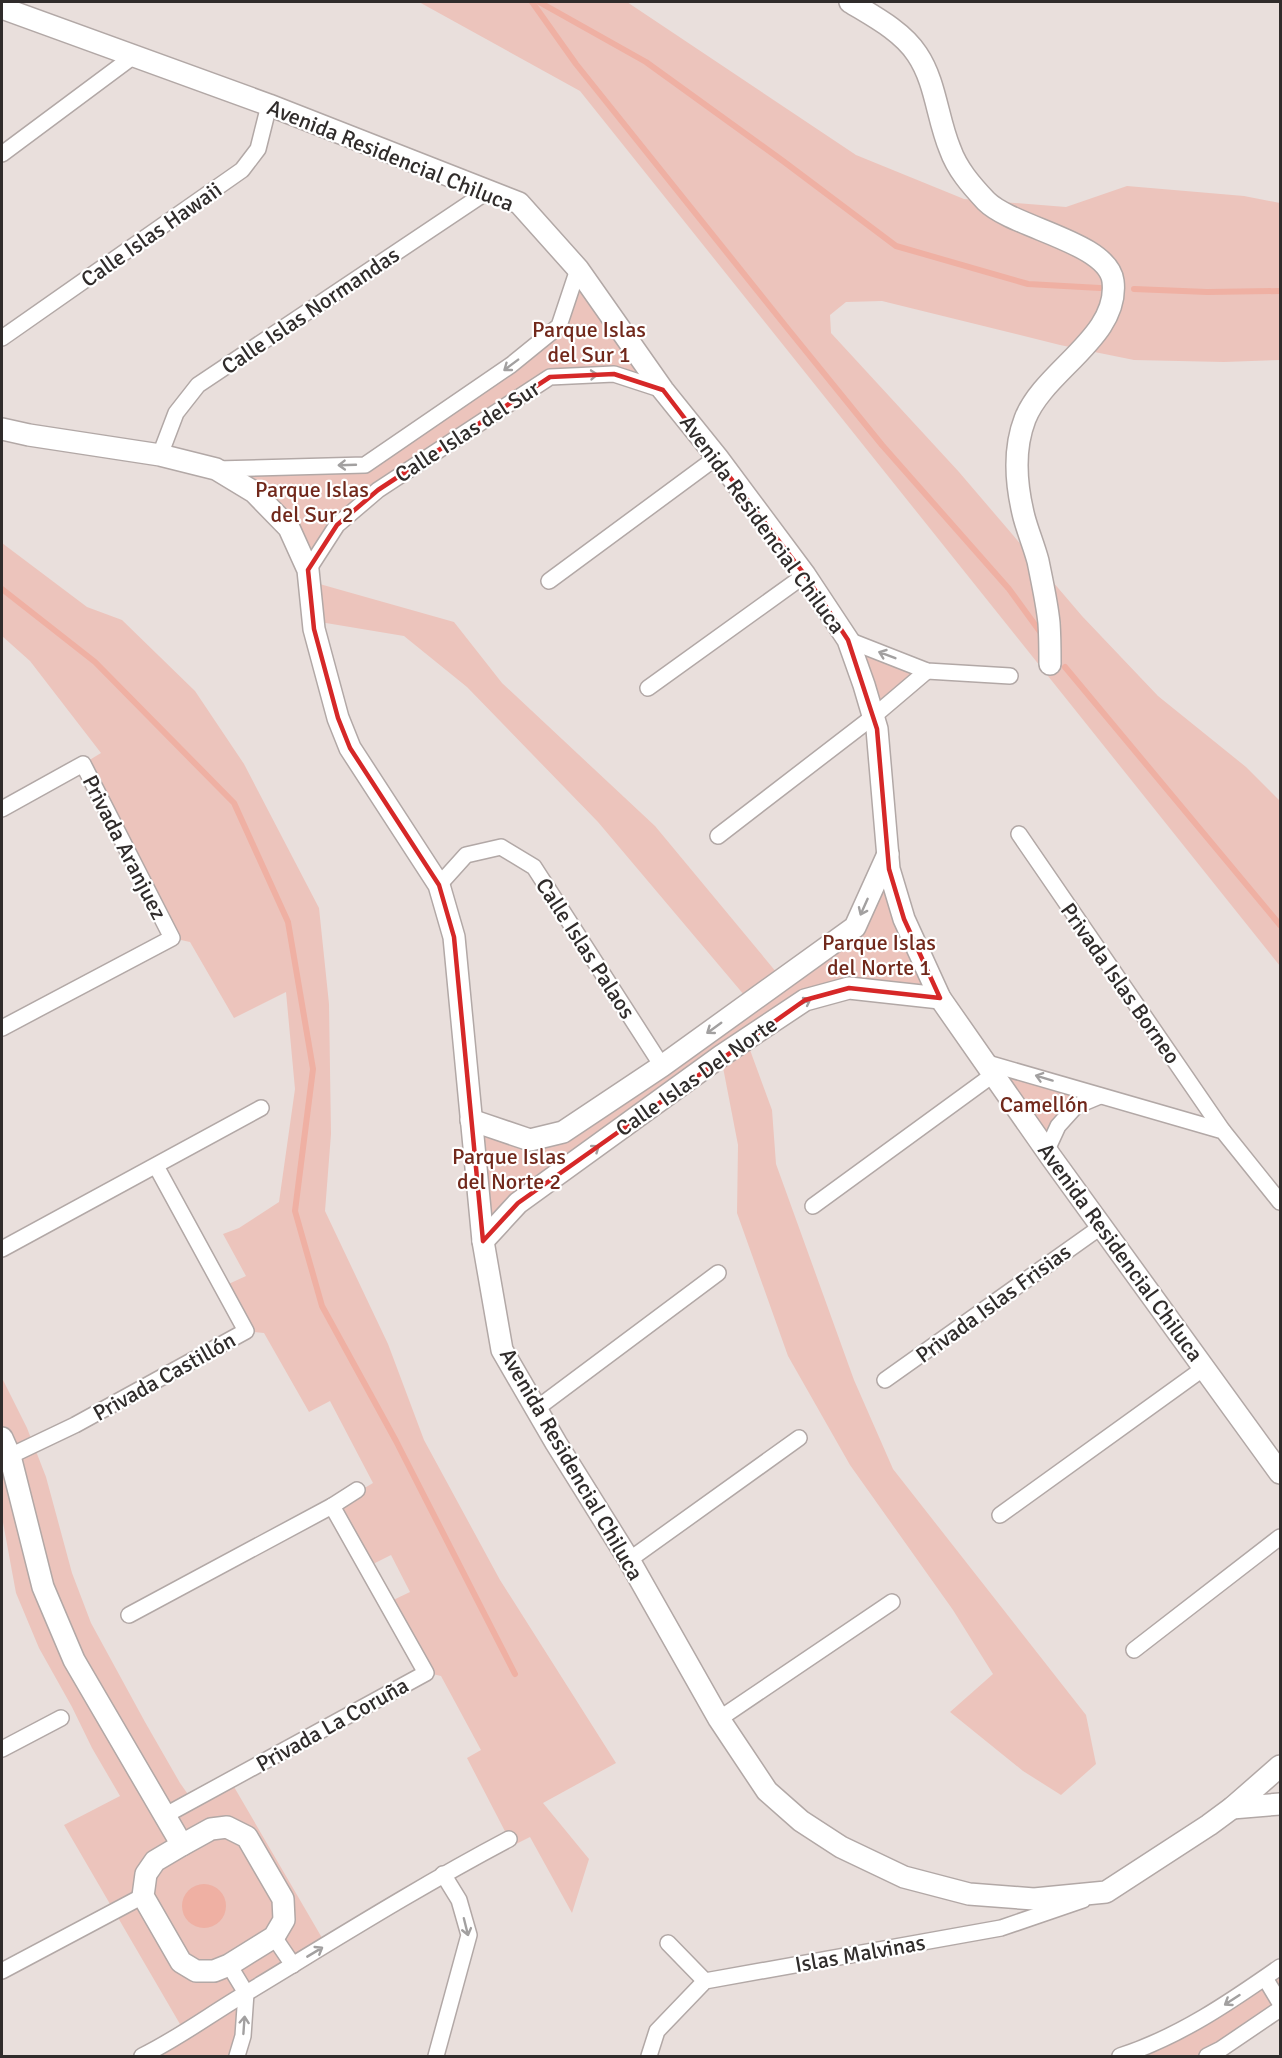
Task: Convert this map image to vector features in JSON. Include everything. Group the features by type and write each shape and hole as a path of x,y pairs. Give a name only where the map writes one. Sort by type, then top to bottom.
{"street":[{"path":"850,2 896,33 917,54 929,78 950,149 965,178 988,203 1014,220 1072,242 1100,259 1113,278 1112,305 1100,327 1040,395 1026,418 1017,453 1017,482 1024,517 1037,559 1049,622 1050,664"},
{"name":"Avenida Residencial Chiluca","path":"2,8 269,105 519,203 578,269 663,390 717,457 805,575 848,640 874,716 890,869 904,919 940,998 1281,1473"},
{"path":"2,154 135,55"},
{"name":"Calle Islas Hawaii","path":"2,338 242,170 258,148 269,105"},
{"name":"Calle Islas Normandas","path":"160,455 176,413 198,385 488,191"},
{"name":"Calle Islas del Sur","path":"216,469 365,465 511,365 559,326 578,269"},
{"name":"Calle Islas del Sur","path":"308,570 337,525 378,489 550,377 614,374 663,390"},
{"name":"Avenida Residencial Chiluca","path":"2,429 160,455 216,469 254,492 289,528 308,570 314,629 338,718 350,748 439,885 454,937 483,1241 502,1350 629,1560 719,1719 767,1791 801,1821 841,1847 904,1877 969,1894 1034,1899 1106,1892 1232,1808 1281,1804"},
{"path":"549,581 717,457"},
{"path":"648,688 805,575"},
{"path":"848,640 927,670 1010,676"},
{"path":"718,836 874,716 927,670"},
{"name":"Privada Aranjuez","path":"2,809 83,764 172,938 2,1028"},
{"name":"Privada Islas Borneo","path":"1019,834 1223,1131 1281,1202"},
{"name":"Calle Islas Palaos","path":"439,885 466,855 501,847 534,867 662,1066"},
{"name":"Calle Islas Del Norte","path":"471,1120 530,1140 563,1132 662,1066 855,927 888,854"},
{"name":"Calle Islas Del Norte","path":"483,1241 518,1203 729,1050 805,1000 849,988 940,998"},
{"path":"813,1206 989,1068 1100,1096 1223,1131"},
{"path":"1047,1150 1058,1126 1076,1106 1100,1096"},
{"path":"2,1249 261,1108"},
{"name":"Privada Castillón","path":"6,1447 75,1425 246,1331 156,1166"},
{"name":"Privada Islas Frisias","path":"885,1380 1102,1226"},
{"path":"536,1409 718,1273"},
{"path":"1000,1515 1204,1368"},
{"path":"629,1560 799,1438"},
{"path":"6,1447 43,1587 70,1650 182,1845"},
{"path":"129,1615 332,1506 357,1490"},
{"name":"Privada La Coruña","path":"164,1816 426,1673 332,1506"},
{"path":"1134,1650 1281,1537"},
{"path":"719,1719 892,1602"},
{"path":"2,1749 61,1718"},
{"path":"1232,1808 1281,1766"},
{"path":"227,1827 247,1837 283,1899 284,1920 274,1937 229,1965 214,1971 196,1971 181,1962 143,1896 146,1874 155,1862 182,1845 211,1829 227,1827"},
{"path":"142,2056 159,2048 246,1992 443,1874 509,1839"},
{"path":"436,2056 469,1935 459,1900 443,1874"},
{"name":"Islas Malvinas","path":"705,1981 1001,1928 1106,1892"},
{"path":"2,1971 143,1896"},
{"path":"274,1937 293,1965"},
{"path":"649,2056 657,2031 705,1981 668,1943"},
{"path":"229,1965 246,1992 243,2036 237,2056"},
{"path":"1120,2056 1137,2051 1200,2021 1281,1967"},
{"path":"1265,1978 1281,2003"},
{"path":"1207,2056 1281,2009"}],"highlighted area":[{"path":"614,374 663,390 805,575 848,640 877,729 889,869 904,919 940,998 849,988 805,1000 518,1203 483,1241 454,937 439,885 350,748 338,718 314,629 308,570 337,525 378,490 550,377"}],"green space":[{"path":"419,2 627,2 856,155 964,199 1066,207 1127,186 1244,196 1280,203 1280,360 1224,362 1134,360 1060,345 882,301 846,302 830,315 831,333 959,472 1082,616 1158,696 1246,767 1280,801 1280,966 580,91"},
{"path":"578,269 663,390 614,374 550,377 378,490 308,570 289,528 216,469 365,464 559,326"},
{"path":"2,543 87,607 122,620 195,691 244,764 319,908 329,1004 331,1134 325,1211 388,1344 424,1440 500,1580 616,1763 543,1803 589,1859 572,1913 530,1837 514,1845 509,1839 467,1758 481,1750 441,1676 428,1673 387,1603 410,1592 391,1555 367,1567 334,1506 373,1483 330,1401 309,1412 264,1333 246,1331 222,1287 246,1276 223,1234 239,1228 279,1202 295,1089 286,992 234,1018 190,942 172,938 83,764 101,753 30,661 2,636"},
{"path":"309,581 454,622 502,683 655,826 782,979 855,927 888,854 940,998 849,988 746,1039 772,1110 776,1164 854,1380 893,1469 1086,1715 1096,1764 1061,1795 1023,1771 950,1712 993,1674 953,1610 850,1465 788,1356 737,1213 738,1145 721,1057 483,1241 471,1120 530,1140 563,1132 750,1002 598,822 467,687 404,636 314,621"},
{"path":"848,640 927,671 874,716"},
{"name":"Camellón","path":"985,1062 1100,1096 1076,1106 1047,1150"},
{"path":"2,1378 27,1428 46,1477 72,1573 91,1623 145,1722 192,1800 230,1780 325,1943 293,1964 274,1938 292,1965 184,2031 64,1825 120,1796 39,1648 16,1593 2,1517"},
{"path":"1280,1967 1280,2009 1207,2056 1120,2056"},
{"path":"244,1996 235,2056 145,2056"}],"shaded area":[{"path":"204,1884 219,1891 226,1906 219,1921 204,1928 189,1921 182,1906 189,1891"}],"waterway":[{"path":"532,2 576,64 788,329 882,445 1009,589 1041,633"},
{"path":"539,2 646,62 896,246 1028,284 1100,288"},
{"path":"1134,289 1207,292 1280,291"},
{"path":"2,589 95,662 234,803 288,922 313,1069 295,1211 322,1306 396,1441 515,1674"},
{"path":"1065,667 1280,925"}],"park label":[{"name":"Parque Islas del Sur 1","path":"589,342"},
{"name":"Parque Islas del Sur 2","path":"312,502"},
{"name":"Parque Islas del Norte 1","path":"879,954"},
{"name":"Parque Islas del Norte 2","path":"509,1168"}]}
